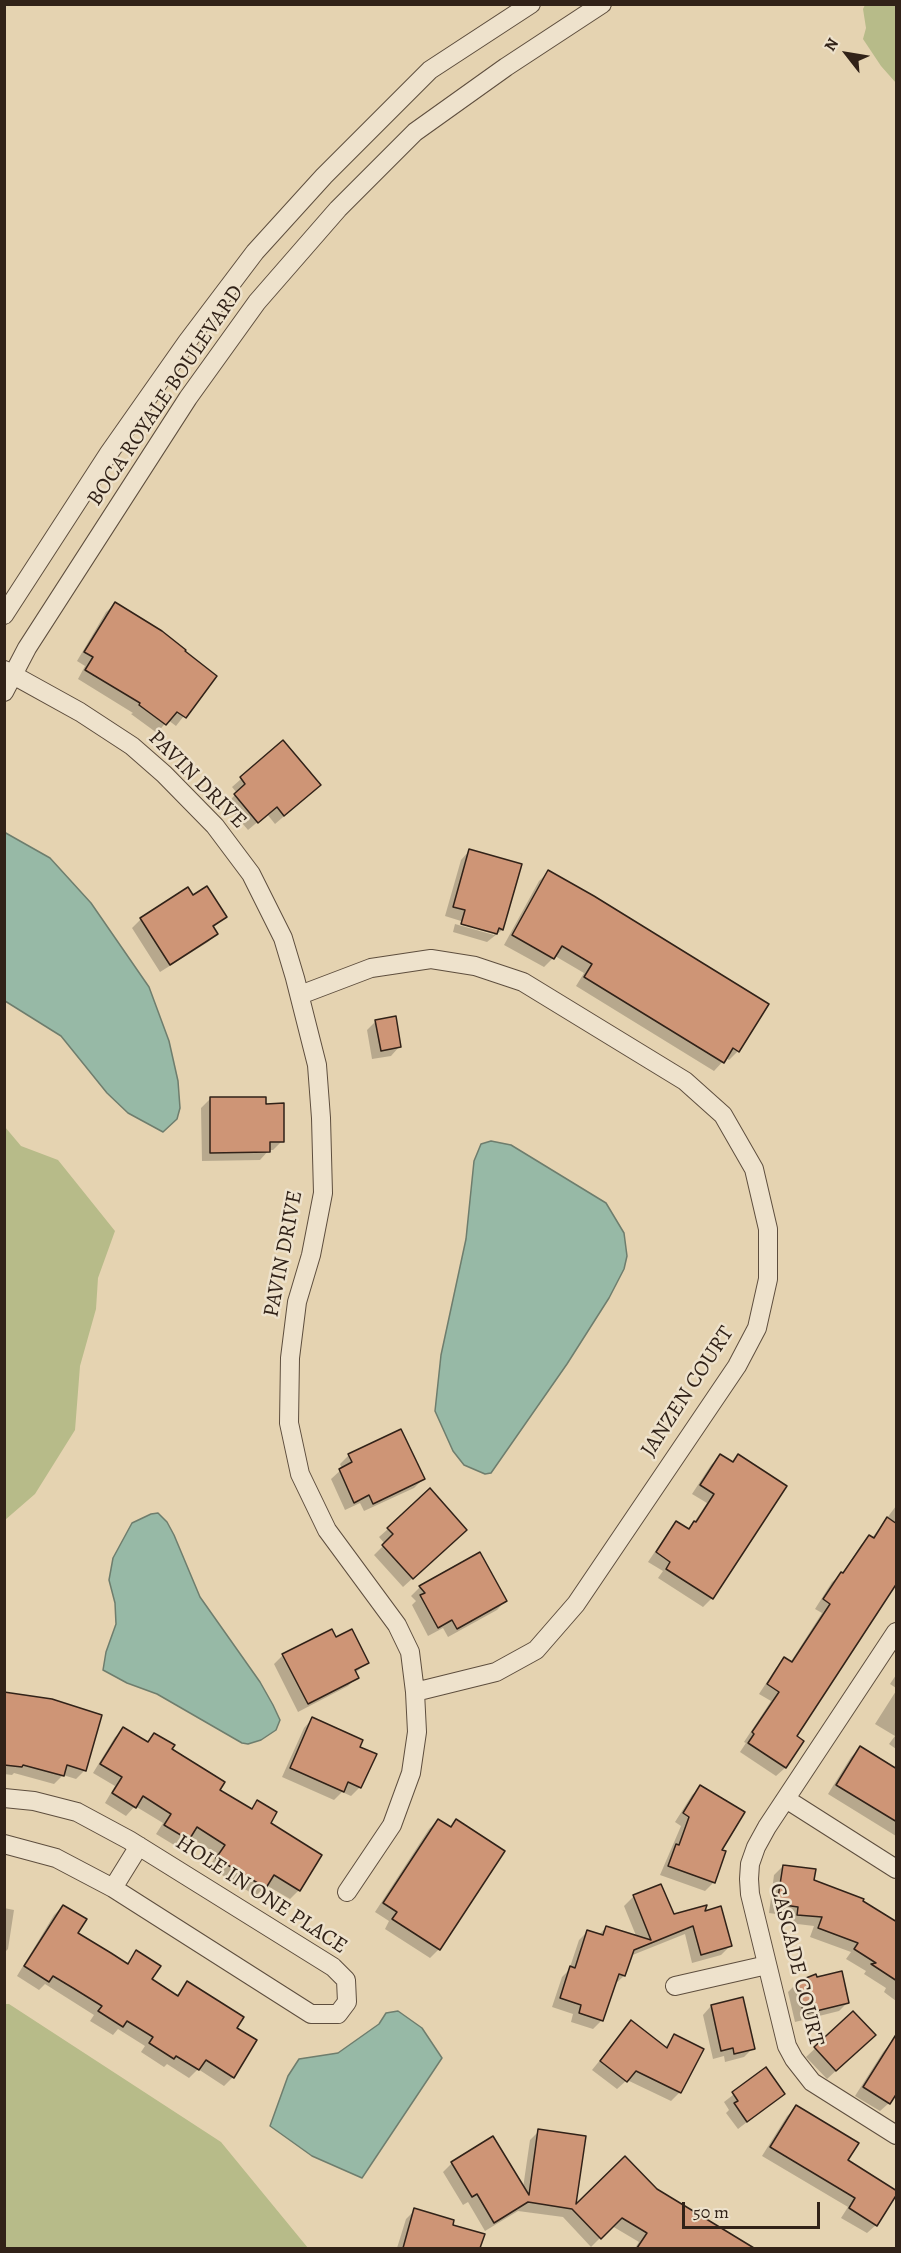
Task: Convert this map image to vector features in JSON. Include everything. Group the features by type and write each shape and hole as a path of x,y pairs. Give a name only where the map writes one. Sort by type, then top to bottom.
{"street":[{"name":"BOCA ROYALE BOULEVARD","path":"4,615 109,453 187,342 255,252 324,176 430,70 531,4"},
{"name":"BOCA ROYALE BOULEVARD","path":"4,692 9,673 188,398 257,302 331,217 415,132 602,4"},
{"name":"PAVIN DRIVE","path":"9,673 80,712 132,746 164,774 215,826 251,874 283,938 300,995 317,1065 323,1193 311,1255 297,1302 290,1358 289,1423 300,1474 327,1530 397,1626 406,1643 410,1652 415,1692 417,1732 411,1773 392,1825 347,1892"},
{"name":"JANZEN COURT","path":"300,995 371,968 431,959 475,966 523,982 685,1081 723,1115 754,1169 768,1228 768,1279 757,1328 742,1357 576,1604 536,1650 496,1672 415,1692"},
{"name":"CASCADE COURT","path":"897,1632 786,1799 756,1847 750,1864 750,1894 787,2046 802,2072 812,2082 897,2135"},
{"name":"HOLE IN ONE PLACE","path":"4,1798 34,1801 77,1812 139,1846 333,1967 346,1980 347,2002 338,2014 311,2014 113,1888 56,1858 4,1844"},
{"path":"786,1799 897,1869"},
{"name":"HOLE IN ONE PLACE","path":"113,1888 139,1846"},
{"path":"675,1986 767,1965"}],"shaded area":[{"path":"865,5 896,5 896,83 881,66 863,39 866,28 863,9"},
{"path":"4,832 50,858 91,903 149,987 169,1041 178,1081 180,1108 177,1119 163,1132 128,1113 107,1093 61,1036 5,1001"},
{"path":"5,1127 21,1146 58,1160 115,1231 98,1278 96,1309 80,1366 75,1430 35,1494 5,1520"},
{"path":"491,1141 511,1145 606,1203 624,1233 627,1256 624,1269 609,1298 567,1364 491,1473 485,1474 464,1465 453,1451 435,1411 441,1355 466,1239 474,1161 481,1144"},
{"path":"158,1513 167,1522 174,1535 200,1597 260,1682 280,1720 276,1730 261,1740 248,1744 242,1743 157,1694 127,1683 103,1670 106,1652 116,1624 115,1603 109,1580 113,1558 132,1523"},
{"path":"5,2004 9,2004 221,2142 308,2248 5,2248"},
{"path":"398,2011 422,2028 442,2058 362,2178 312,2156 270,2126 288,2076 299,2059 338,2053 379,2024 386,2013"}],"building":[{"path":"115,602 162,631 217,676 186,718 177,712 166,725 139,705 140,703 85,670 93,657 84,652"},
{"path":"283,740 321,785 284,816 277,807 258,823 234,794 245,784 240,777"},
{"path":"469,849 522,864 503,930 499,928 497,934 461,924 465,910 453,907"},
{"path":"548,870 769,1004 739,1052 733,1048 724,1063 584,977 592,964 562,946 554,959 512,935"},
{"path":"207,886 227,917 213,926 218,934 170,965 140,918 188,887 193,895"},
{"path":"396,1016 401,1047 381,1051 375,1020"},
{"path":"210,1097 266,1097 266,1104 284,1103 284,1142 270,1142 270,1152 210,1153"},
{"path":"401,1429 425,1479 373,1504 369,1495 354,1503 339,1469 352,1462 348,1454"},
{"path":"720,1454 733,1462 738,1454 787,1486 713,1599 666,1569 670,1562 656,1552 676,1521 689,1529 694,1521 696,1522 714,1494 700,1485"},
{"path":"430,1488 467,1530 413,1579 382,1545 393,1534 387,1528"},
{"path":"887,1517 897,1524 897,1583 797,1736 804,1741 786,1768 748,1743 754,1734 752,1732 779,1692 767,1684 784,1657 792,1662 830,1604 823,1599 869,1535 874,1538"},
{"path":"480,1552 507,1601 457,1629 452,1620 438,1628 420,1595 425,1593 419,1586"},
{"path":"332,1629 336,1637 352,1629 369,1663 355,1670 359,1678 308,1704 282,1654"},
{"path":"4,1692 52,1699 102,1715 86,1771 67,1765 64,1776 23,1765 22,1767 4,1765"},
{"path":"312,1717 363,1740 360,1747 377,1754 361,1788 348,1782 344,1792 290,1768"},
{"path":"123,1727 148,1742 154,1733 175,1745 172,1749 225,1782 220,1790 252,1809 257,1800 277,1812 271,1823 322,1855 300,1891 274,1875 266,1888 216,1858 225,1845 197,1827 189,1840 164,1825 171,1814 143,1796 136,1808 112,1793 122,1777 100,1764"},
{"path":"860,1746 897,1769 897,1822 836,1785"},
{"path":"700,1785 745,1812 722,1850 726,1851 715,1883 668,1866 676,1844 679,1845 689,1817 683,1813"},
{"path":"438,1819 451,1827 456,1819 505,1851 440,1950 392,1919 397,1912 383,1903"},
{"path":"783,1865 816,1869 814,1880 864,1899 863,1901 897,1922 897,1981 871,1964 876,1963 854,1949 858,1943 818,1928 822,1917 797,1915 798,1907 777,1904"},
{"path":"661,1884 674,1914 707,1905 705,1911 721,1906 732,1946 701,1955 693,1926 634,1950 625,1976 619,1974 603,2021 579,2013 581,2005 560,1998 570,1966 575,1968 587,1930 603,1935 606,1926 651,1940 633,1895"},
{"path":"63,1905 87,1919 78,1933 128,1964 136,1950 161,1966 152,1979 178,1996 187,1981 244,2017 237,2028 257,2040 234,2078 206,2060 199,2070 176,2056 174,2059 149,2043 153,2037 127,2021 123,2027 98,2011 102,2006 73,1988 53,1976 49,1982 24,1966"},
{"path":"842,1971 849,2003 804,2014 796,1982 816,1974 817,1977"},
{"path":"743,1997 755,2049 734,2054 733,2048 721,2051 711,2005"},
{"path":"853,2011 876,2035 836,2071 814,2047"},
{"path":"631,2020 667,2048 674,2034 704,2049 681,2093 636,2071 627,2082 600,2061"},
{"path":"897,2033 897,2093 890,2104 863,2087"},
{"path":"766,2067 785,2094 747,2122 734,2103 738,2101 732,2092"},
{"path":"796,2105 859,2143 848,2160 897,2191 877,2226 849,2208 855,2198 770,2147"},
{"path":"538,2129 586,2136 576,2204 625,2156 657,2189 754,2248 637,2248 647,2233 622,2218 601,2239 572,2209 528,2202 494,2223 477,2194 472,2197 451,2162 493,2136 529,2195"},
{"path":"414,2208 454,2220 453,2225 485,2234 480,2248 403,2248"}]}
